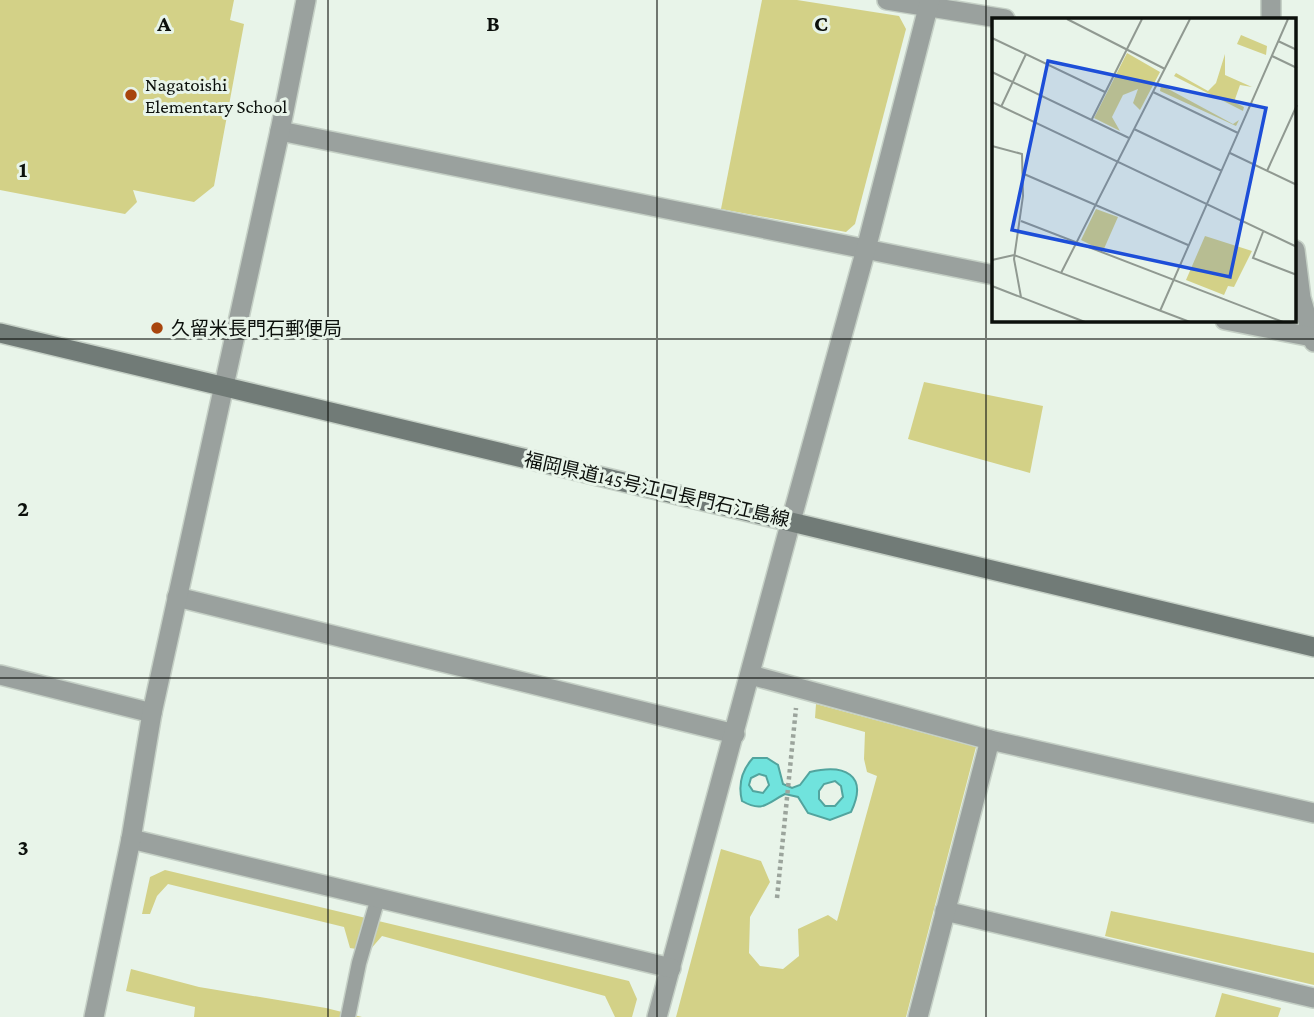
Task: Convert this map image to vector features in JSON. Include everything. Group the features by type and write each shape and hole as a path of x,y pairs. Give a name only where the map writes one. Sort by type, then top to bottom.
{"main road":[{"name":"福岡県道145号江口長門石江島線","path":"0,332 1314,647"}],"street":[{"path":"94,1017 131,839 152,713 280,131 306,0"},
{"path":"887,0 930,3 1000,18"},
{"path":"1271,0 1271,18"},
{"path":"657,1017 866,249 930,3"},
{"path":"280,131 992,275"},
{"path":"1234,322 1313,340 1301,298 1296,258"},
{"path":"177,597 734,734"},
{"path":"0,675 152,713"},
{"path":"751,675 990,740 1314,813"},
{"path":"918,1017 990,740"},
{"path":"131,839 671,968"},
{"path":"945,911 1314,998"}],"lane":[{"path":"348,1017 359,963 378,898"}],"path":[{"path":"777,898 798,688"}],"shaded area":[{"name":"Nagatoishi Elementary School","path":"0,0 234,0 230,20 244,24 214,186 194,202 133,190 137,202 125,214 0,190"},
{"path":"762,0 797,0 899,16 906,29 855,224 846,232 721,209"},
{"path":"924,382 1043,406 1030,473 908,439"},
{"path":"816,704 976,747 906,1017 676,1017 721,849 761,861 770,882 750,917 749,953 760,966 783,969 799,956 798,929 828,915 837,921 877,776 867,772 864,759 865,732 815,718"},
{"path":"165,870 629,981 637,999 632,1017 615,1017 605,996 382,936 369,951 350,948 344,927 168,884 157,896 150,914 142,914 150,877"},
{"path":"1111,911 1314,953 1314,985 1105,936"},
{"path":"131,969 199,987 326,1008 362,1017 194,1017 195,1007 126,991"},
{"path":"1222,993 1281,1008 1278,1017 1215,1017"}],"water":[{"path":"753,758 767,758 778,765 783,784 792,788 800,785 810,772 843,771 855,781 857,789 851,812 830,820 808,813 798,797 785,794 765,805 749,805 742,801 740,789 743,773","holes":["759,774 766,776 769,785 763,793 753,791 749,785 751,778","835,781 841,786 843,797 835,806 825,806 819,799 819,791 824,784"]}],"place":[{"name":"Nagatoishi Elementary School","path":"131,95"},
{"name":"久留米長門石郵便局","path":"157,328"}]}
